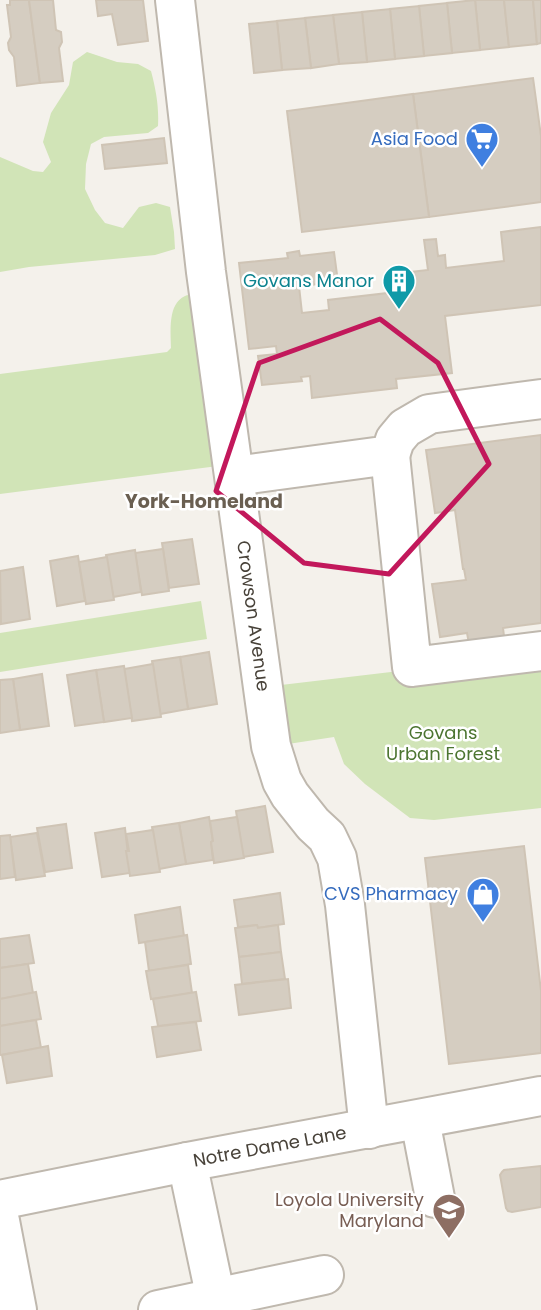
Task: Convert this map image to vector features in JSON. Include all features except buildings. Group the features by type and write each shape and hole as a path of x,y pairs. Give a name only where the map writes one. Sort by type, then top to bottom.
{"street":[{"name":"Crowson Avenue","path":"175,0 206,272 275,764 290,795 327,837 337,858 345,905 369,1129"},
{"path":"541,399 429,414 405,428 395,440 390,455 412,667 541,651"},
{"path":"235,475 390,455"},
{"name":"Notre Dame Lane","path":"0,1199 541,1096"},
{"path":"419,1119 435,1198"},
{"path":"187,1162 216,1299"},
{"path":"0,1221 17,1310"},
{"path":"158,1310 324,1275"}],"highlighted area":[{"path":"380,319 438,363 489,464 389,574 304,563 216,491 259,363"}],"green space":[{"path":"87,52 117,62 138,64 151,71 157,98 158,126 148,133 104,137 91,144 86,164 85,189 105,223 123,228 139,207 156,203 170,207 175,249 155,255 0,272 0,157 33,171 43,172 51,162 43,142 51,113 69,85 73,62"},
{"path":"196,294 218,466 0,494 0,374 167,352 171,348 171,319 175,305 186,296"},
{"path":"201,601 207,639 0,672 0,633"},
{"name":"Govans Urban Forest","path":"541,660 541,808 434,820 410,818 365,784 344,764 334,737 288,744 281,685 391,672"}],"place":[{"name":"Asia Food","path":"482,169"},
{"name":"Govans Manor","path":"399,311"},
{"name":"CVS Pharmacy","path":"483,924"},
{"name":"Loyola University Maryland","path":"449,1240"}],"district":[{"name":"York-Homeland","path":"204,501"}]}
